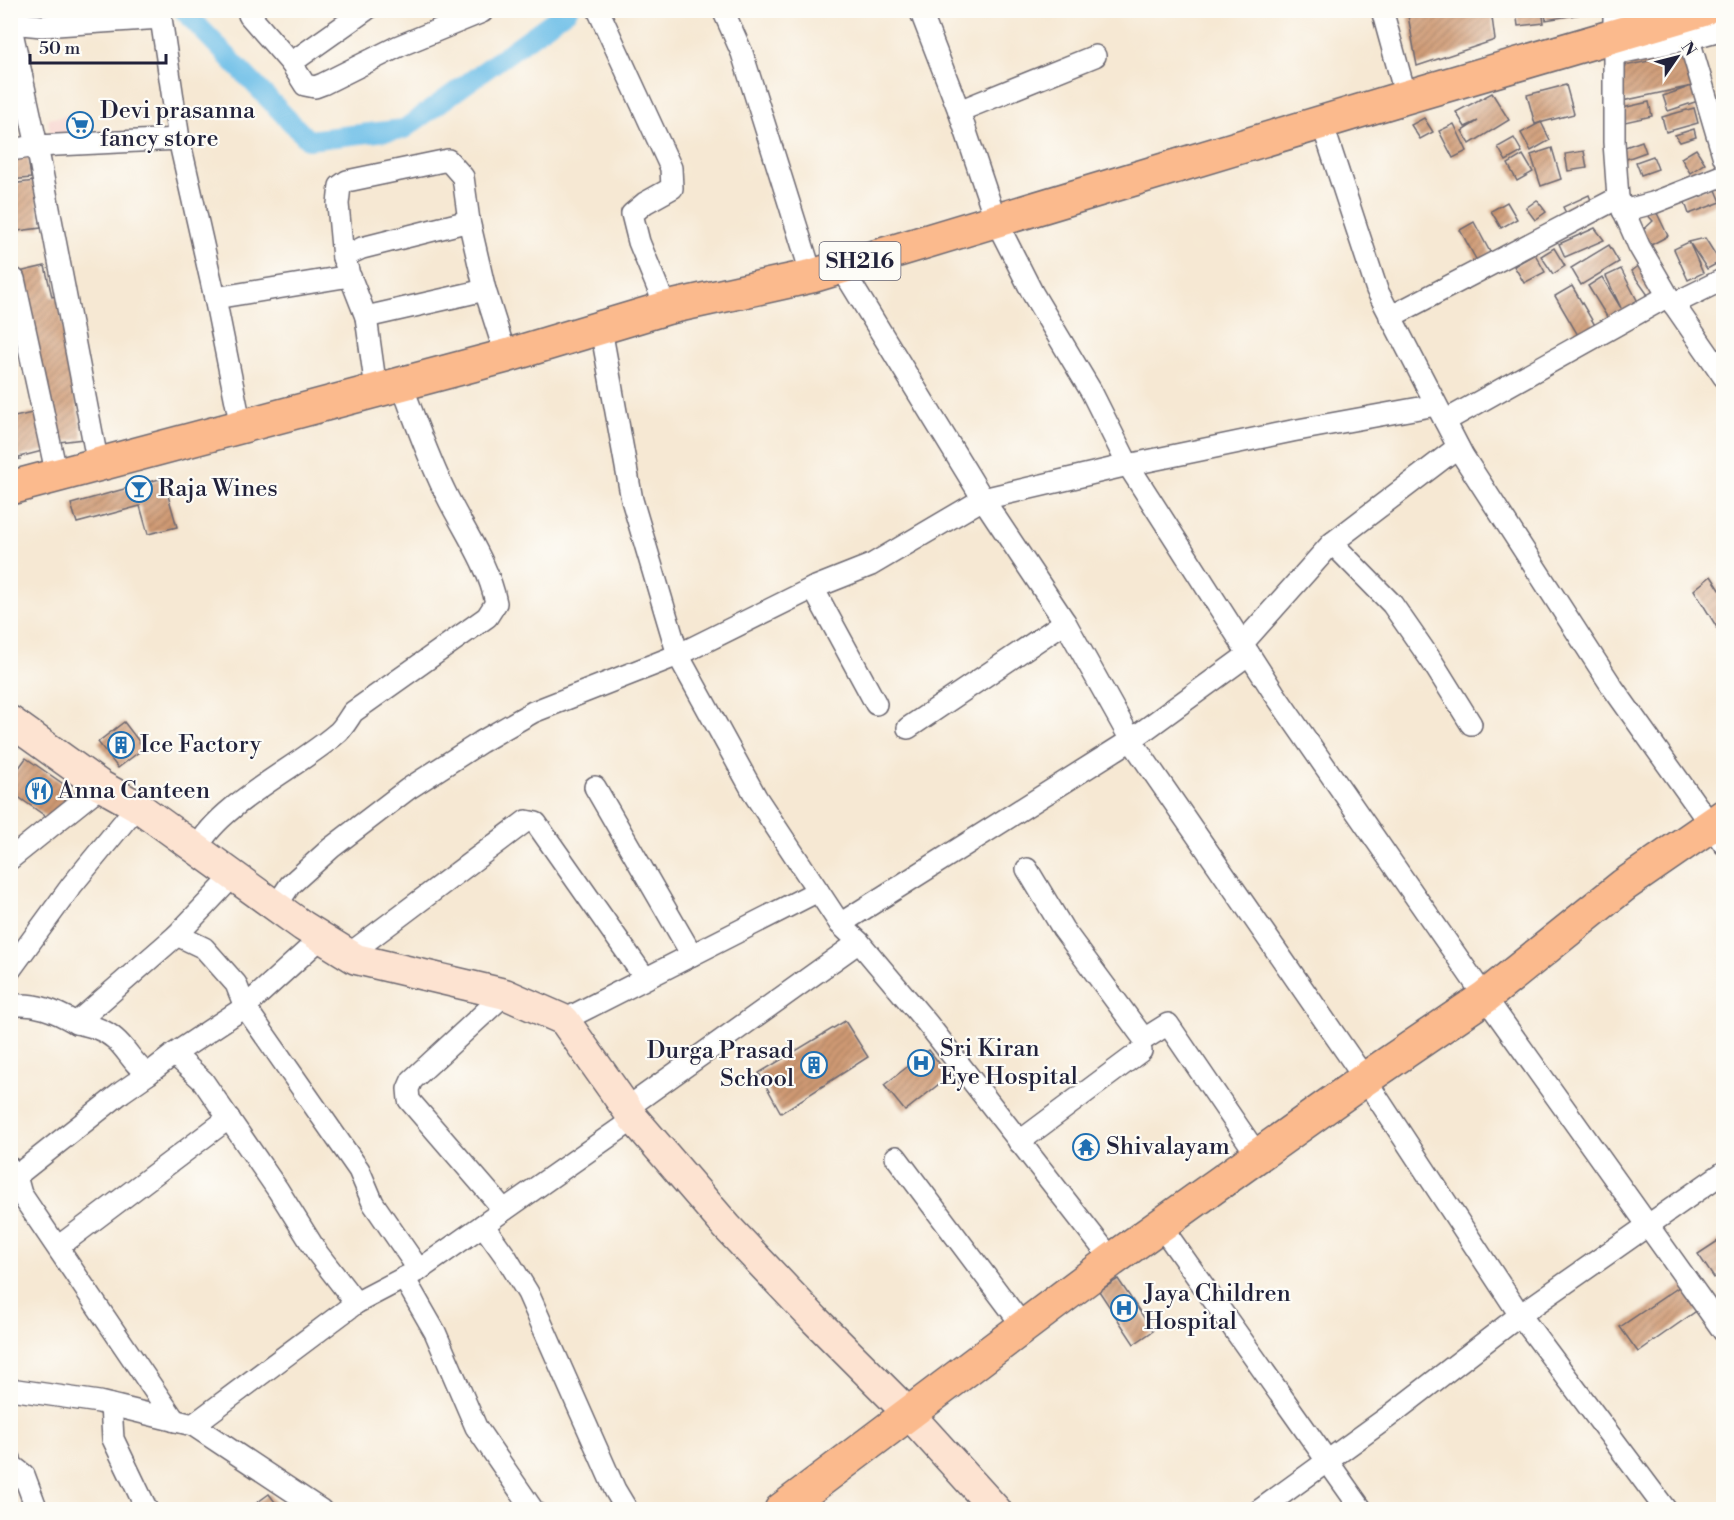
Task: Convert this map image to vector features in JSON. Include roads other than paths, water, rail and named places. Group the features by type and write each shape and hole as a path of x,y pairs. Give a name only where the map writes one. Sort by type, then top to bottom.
{"main road":[{"name":"SH216","path":"10,488 506,356 666,309 827,271 1406,97 1616,25 1690,22"},
{"path":"781,1509 1112,1260 1365,1079 1485,997 1624,885 1719,828"}],"street":[{"path":"291,63 366,10"},
{"path":"920,10 959,111 996,221 1034,294 1091,391 1128,465 1246,649 1485,997 1648,1225 1705,1309 1724,1332"},
{"path":"1382,10 1406,97"},
{"path":"250,12 305,84 315,87 399,46 482,11"},
{"path":"726,11 827,271 1065,622 1131,740 1365,1079 1520,1315 1666,1509"},
{"path":"600,14 671,168 672,188 645,203 632,214 639,242 666,309"},
{"path":"98,465 37,146 10,23 42,26 161,18 179,139 241,427"},
{"path":"1724,29 1690,22 1724,158"},
{"path":"1616,25 1614,142 1620,205 1639,246 1670,300 1724,377"},
{"path":"959,111 1095,56"},
{"path":"1322,123 1377,290 1458,447 1613,688 1719,828"},
{"path":"10,150 37,146 179,139"},
{"path":"197,849 201,839 224,815 338,733 353,712 488,617 496,603 494,592 477,553 427,452 389,386 347,267 338,204 340,186 347,181 448,160 463,177 469,221 484,290 506,356"},
{"path":"1390,317 1620,205 1653,203 1724,174"},
{"path":"215,298 347,267 362,248 469,221"},
{"path":"10,280 14,279 57,476"},
{"path":"276,906 290,885 332,848 408,789 533,712 678,655 813,588 871,565 983,499 1128,465 1292,431 1440,413 1670,300 1724,279"},
{"path":"366,317 484,290"},
{"path":"601,329 632,500 678,655 756,797 840,924 859,942 927,1023 1112,1260"},
{"path":"840,924 1131,740 1246,649 1332,543 1458,447"},
{"path":"1332,543 1392,604 1472,724"},
{"path":"813,588 876,704"},
{"path":"908,728 1065,622"},
{"path":"10,721 101,786 137,806 348,955 356,959 505,994 564,1020 630,1114 727,1227 814,1320 908,1412 996,1509"},
{"path":"10,859 101,786"},
{"path":"595,787 692,955"},
{"path":"10,970 72,885 137,806"},
{"path":"348,955 526,821 536,823 645,978"},
{"path":"1027,869 1064,929 1144,1039 1168,1024 1258,1156"},
{"path":"76,1023 177,935 234,874"},
{"path":"564,1020 818,891"},
{"path":"177,935 204,948 236,984 245,1007 358,1170 411,1274 476,1427 533,1509"},
{"path":"184,1423 21,1194 13,1172 174,1054 245,1007 322,937"},
{"path":"184,1423 356,1303 411,1274 483,1225 859,942"},
{"path":"504,1210 409,1101 408,1089 412,1080 505,994"},
{"path":"10,1006 22,1004 52,1009 76,1023 101,1029 117,1040 138,1068 148,1074"},
{"path":"1019,1142 1141,1051"},
{"path":"174,1054 203,1081 278,1190 318,1254 356,1303"},
{"path":"58,1247 229,1118"},
{"path":"896,1157 1023,1326"},
{"path":"1260,1509 1388,1417 1520,1315 1724,1172"},
{"path":"483,1225 528,1293 606,1470 627,1509"},
{"path":"1161,1226 1362,1509"},
{"path":"12,1395 111,1405 184,1423 321,1509"},
{"path":"111,1405 113,1438 147,1509"},
{"path":"10,1459 11,1465 24,1475 37,1509"}],"waterway":[{"path":"183,10 308,140 404,129 568,10"}],"place":[{"name":"Devi prasanna fancy store","path":"80,125"},
{"name":"Raja Wines","path":"139,489"},
{"name":"Ice Factory","path":"121,745"},
{"name":"Anna Canteen","path":"39,791"},
{"name":"Sri Kiran Eye Hospital","path":"921,1063"},
{"name":"Durga Prasad School","path":"814,1065"},
{"name":"Shivalayam","path":"1086,1147"},
{"name":"Jaya Children Hospital","path":"1124,1308"}]}
